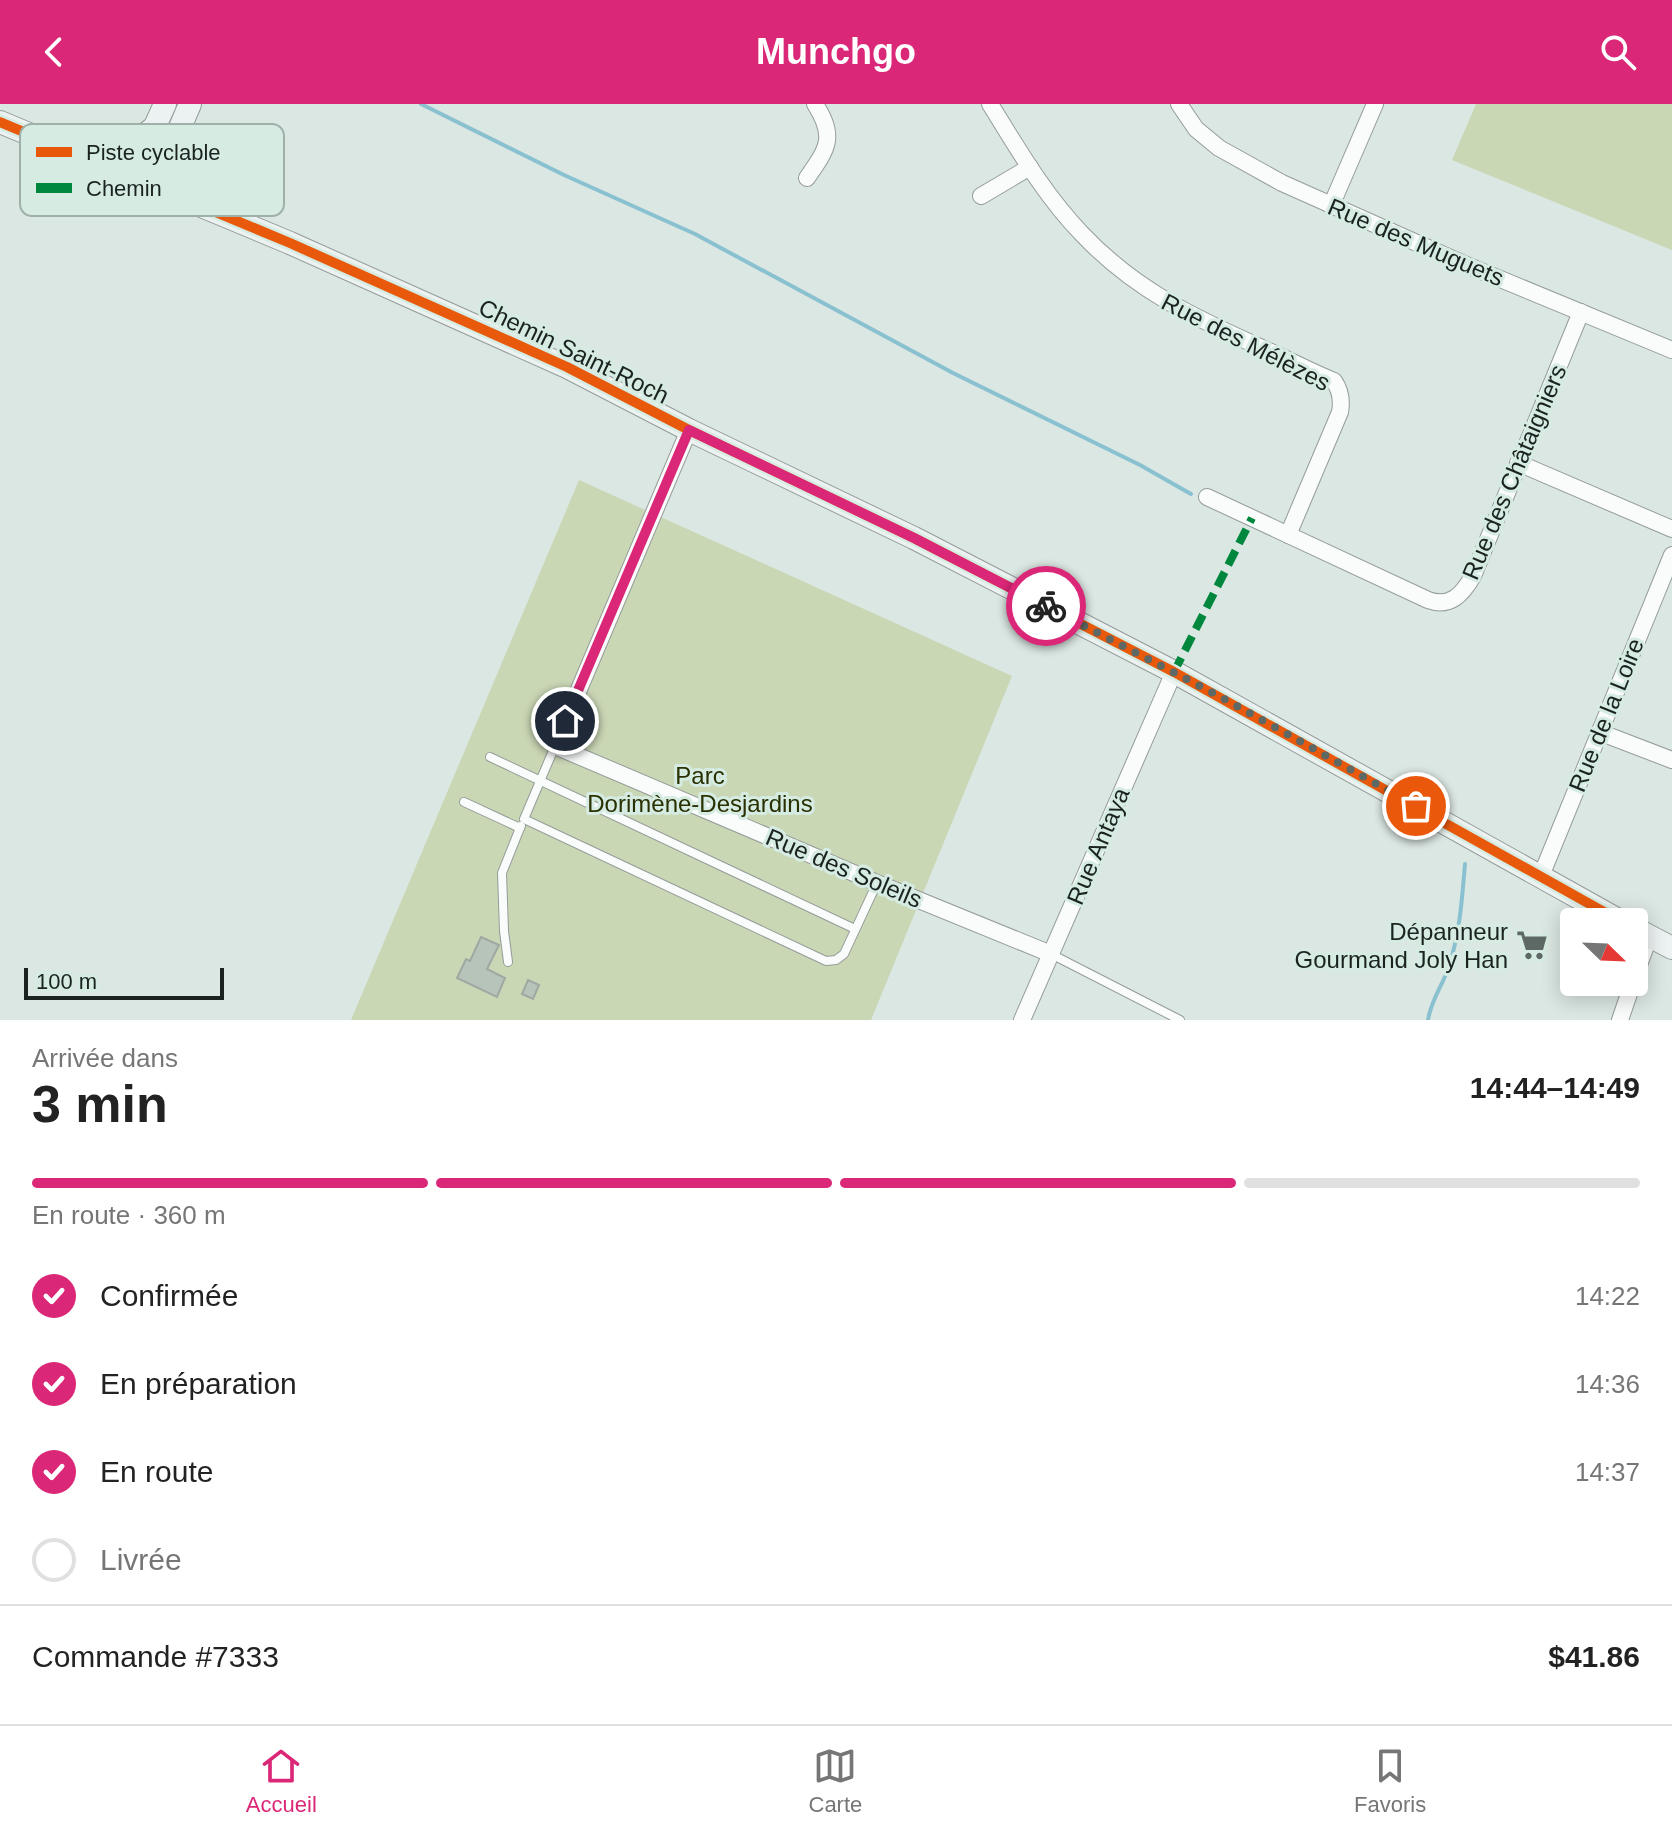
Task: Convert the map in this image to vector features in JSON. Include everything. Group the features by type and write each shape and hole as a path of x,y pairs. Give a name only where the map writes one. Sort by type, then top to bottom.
{"main road":[{"path":"156,124 165,104"},
{"path":"182,124 190,104"},
{"name":"Chemin Saint-Roch","path":"0,122 20,130"},
{"name":"Chemin Saint-Roch","path":"224,216 530,348 689,430 914,538 1174,672 1597,908"},
{"path":"1648,936 1672,948"}],"street":[{"path":"807,178 822,156 828,133 826,121 815,104"},
{"name":"Rue des Mélèzes","path":"990,104 1049,196 1080,233 1142,287 1211,326 1334,381 1342,403 1340,412 1288,535"},
{"name":"Rue des Muguets","path":"1179,104 1196,129 1219,148 1331,206 1672,350"},
{"path":"1331,206 1375,104"},
{"path":"981,196 1030,167"},
{"name":"Rue des Châtaigniers","path":"1207,497 1428,600 1443,604 1453,601 1466,589 1473,576 1581,312"},
{"path":"555,746 689,430"},
{"path":"1518,463 1672,529"},
{"name":"Rue de la Loire","path":"1541,876 1672,555"},
{"name":"Rue Antaya","path":"1022,1020 1174,672"},
{"path":"1599,732 1672,760"},
{"name":"Rue des Soleils","path":"555,746 1051,954"},
{"path":"1620,1020 1629,996"}],"lane":[{"path":"508,962 502,873 555,746"},
{"path":"490,757 855,929"},
{"path":"464,802 520,828"},
{"path":"524,819 826,961 836,960 844,954 877,883"},
{"path":"1051,954 1180,1020"}],"green space":[{"path":"1476,104 1672,104 1672,250 1452,160"},
{"name":"Parc Dorimène-Desjardins","path":"579,480 1012,676 871,1020 351,1020"}],"building":[{"path":"481,937 499,945 487,969 505,978 497,997 457,978 466,959 470,961"},
{"path":"528,980 539,985 533,999 522,994"}],"waterway":[{"path":"421,104 564,175 695,234 953,373 1140,465 1191,494"},
{"path":"1428,1020 1453,953 1465,864"}],"marked path":[{"path":"1174,672 1252,518"}],"cycle path":[{"path":"0,122 20,130"},
{"path":"225,216 567,367 689,430 914,538 1174,672 1597,908"}],"way so far":[{"path":"1046,606 1219,696 1416,806"}],"place":[{"name":"Dépanneur Gourmand Joly Han","path":"1532,945"}],"route":[{"path":"565,721 689,430 914,538 1046,606"}]}
